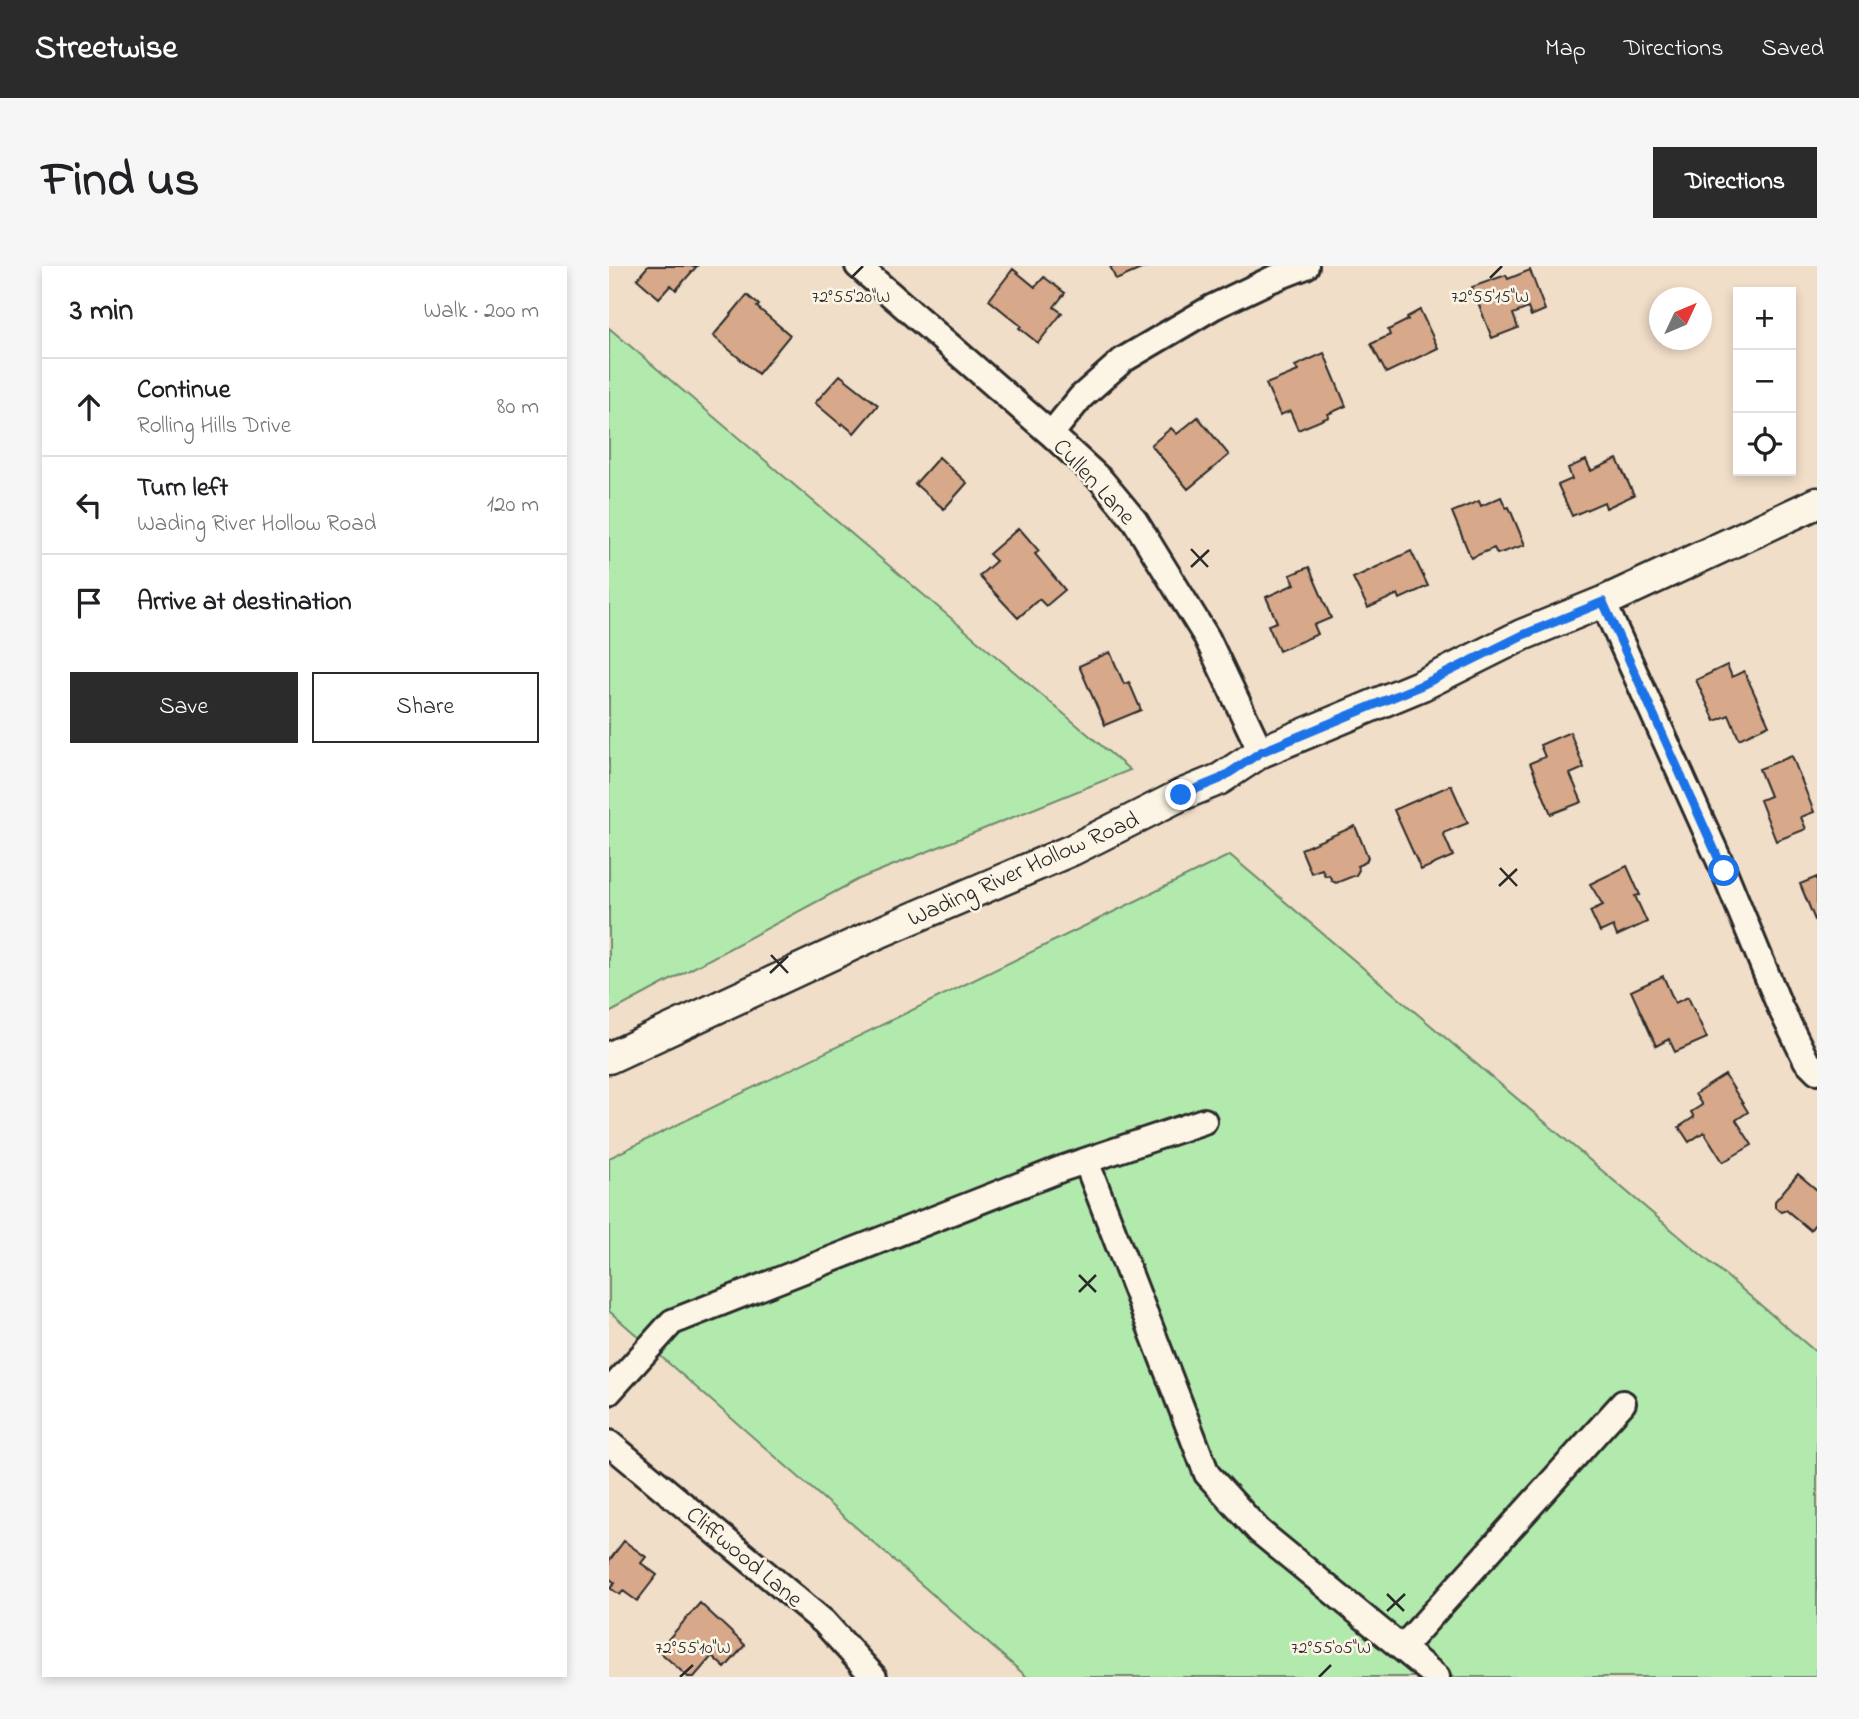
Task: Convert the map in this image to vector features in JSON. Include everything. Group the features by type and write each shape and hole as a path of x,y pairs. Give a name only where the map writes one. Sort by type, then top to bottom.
{"street":[{"name":"Cullen Lane","path":"858,266 1051,433 1101,480 1136,521 1207,638 1261,752"},
{"path":"1051,433 1081,397 1123,360 1213,307 1306,266"},
{"name":"Wading River Hollow Road","path":"609,1058 878,933 1072,850 1181,795 1220,779 1261,752 1422,685 1523,635 1603,602 1817,503"},
{"path":"1603,602 1724,871 1780,1007 1806,1060 1817,1071"},
{"path":"609,1392 672,1322 1086,1161 1204,1121"},
{"path":"1086,1161 1207,1474 1259,1531 1437,1677"},
{"path":"1402,1648 1623,1403"},
{"name":"Cliffwood Lane","path":"609,1443 824,1622 874,1677"}],"green space":[{"path":"609,328 1130,770 859,879 609,1013"},
{"path":"1230,855 1817,1353 1817,1677 1027,1677 609,1311 609,1158"}],"building":[{"path":"648,266 697,266 676,290 671,285 659,298 637,279"},
{"path":"1110,266 1148,266 1116,280"},
{"path":"1013,269 1035,287 1044,277 1065,293 1054,307 1062,313 1038,343 989,300"},
{"path":"1530,270 1545,310 1531,316 1528,308 1513,314 1518,328 1492,338 1472,287 1506,275 1508,279"},
{"path":"747,295 790,335 758,374 713,336"},
{"path":"1420,310 1438,348 1386,373 1371,344 1390,335 1388,330 1408,320 1407,317"},
{"path":"1324,353 1346,406 1328,414 1329,417 1298,430 1290,411 1280,415 1266,384 1298,371 1295,366"},
{"path":"840,375 878,405 854,433 815,403"},
{"path":"1198,417 1229,455 1188,489 1151,445 1171,428 1177,434"},
{"path":"939,457 967,483 944,509 915,484"},
{"path":"1617,459 1634,495 1606,508 1604,502 1572,516 1558,485 1572,479 1568,468 1586,460 1591,471"},
{"path":"1501,497 1506,508 1509,507 1525,545 1497,554 1494,548 1471,558 1452,512 1479,501 1481,506"},
{"path":"1019,528 1039,551 1035,554 1065,590 1046,606 1039,599 1018,618 979,576 996,561 989,554"},
{"path":"1411,551 1428,586 1400,599 1398,594 1368,608 1353,578"},
{"path":"1309,567 1331,618 1314,625 1318,634 1279,651 1268,625 1277,622 1266,597 1295,584 1290,575"},
{"path":"1110,652 1124,684 1129,682 1141,710 1105,725 1079,666"},
{"path":"1727,665 1732,677 1744,671 1769,725 1739,739 1729,715 1715,721 1696,680"},
{"path":"1570,732 1584,768 1570,774 1582,802 1551,814 1530,763 1545,757 1540,745"},
{"path":"1792,756 1814,812 1801,817 1806,829 1776,841 1760,800 1770,796 1759,769"},
{"path":"1451,785 1468,823 1443,833 1453,856 1421,870 1394,810"},
{"path":"1355,826 1368,857 1366,862 1357,866 1359,870 1356,875 1336,883 1329,875 1325,876 1322,869 1311,873 1301,849"},
{"path":"1627,866 1640,895 1635,896 1647,922 1617,936 1613,926 1600,932 1590,911 1603,905 1590,884"},
{"path":"1817,877 1817,925 1800,884"},
{"path":"1663,976 1675,1003 1688,997 1707,1038 1675,1052 1669,1039 1656,1046 1631,991"},
{"path":"1725,1075 1748,1112 1736,1120 1752,1145 1723,1162 1704,1132 1689,1142 1679,1127 1694,1117 1691,1112 1702,1105 1695,1094"},
{"path":"1798,1174 1817,1190 1817,1222 1810,1230 1786,1210 1781,1212 1775,1207 1775,1201"},
{"path":"624,1541 646,1557 641,1563 657,1575 637,1601 623,1591 620,1595 610,1588 615,1583 609,1578 609,1561"},
{"path":"700,1603 745,1645 725,1668 712,1656 694,1677 688,1677 661,1653 666,1647 664,1644"}],"route":[{"path":"1181,795 1220,779 1261,752 1422,685 1523,635 1603,602 1724,871"}]}
